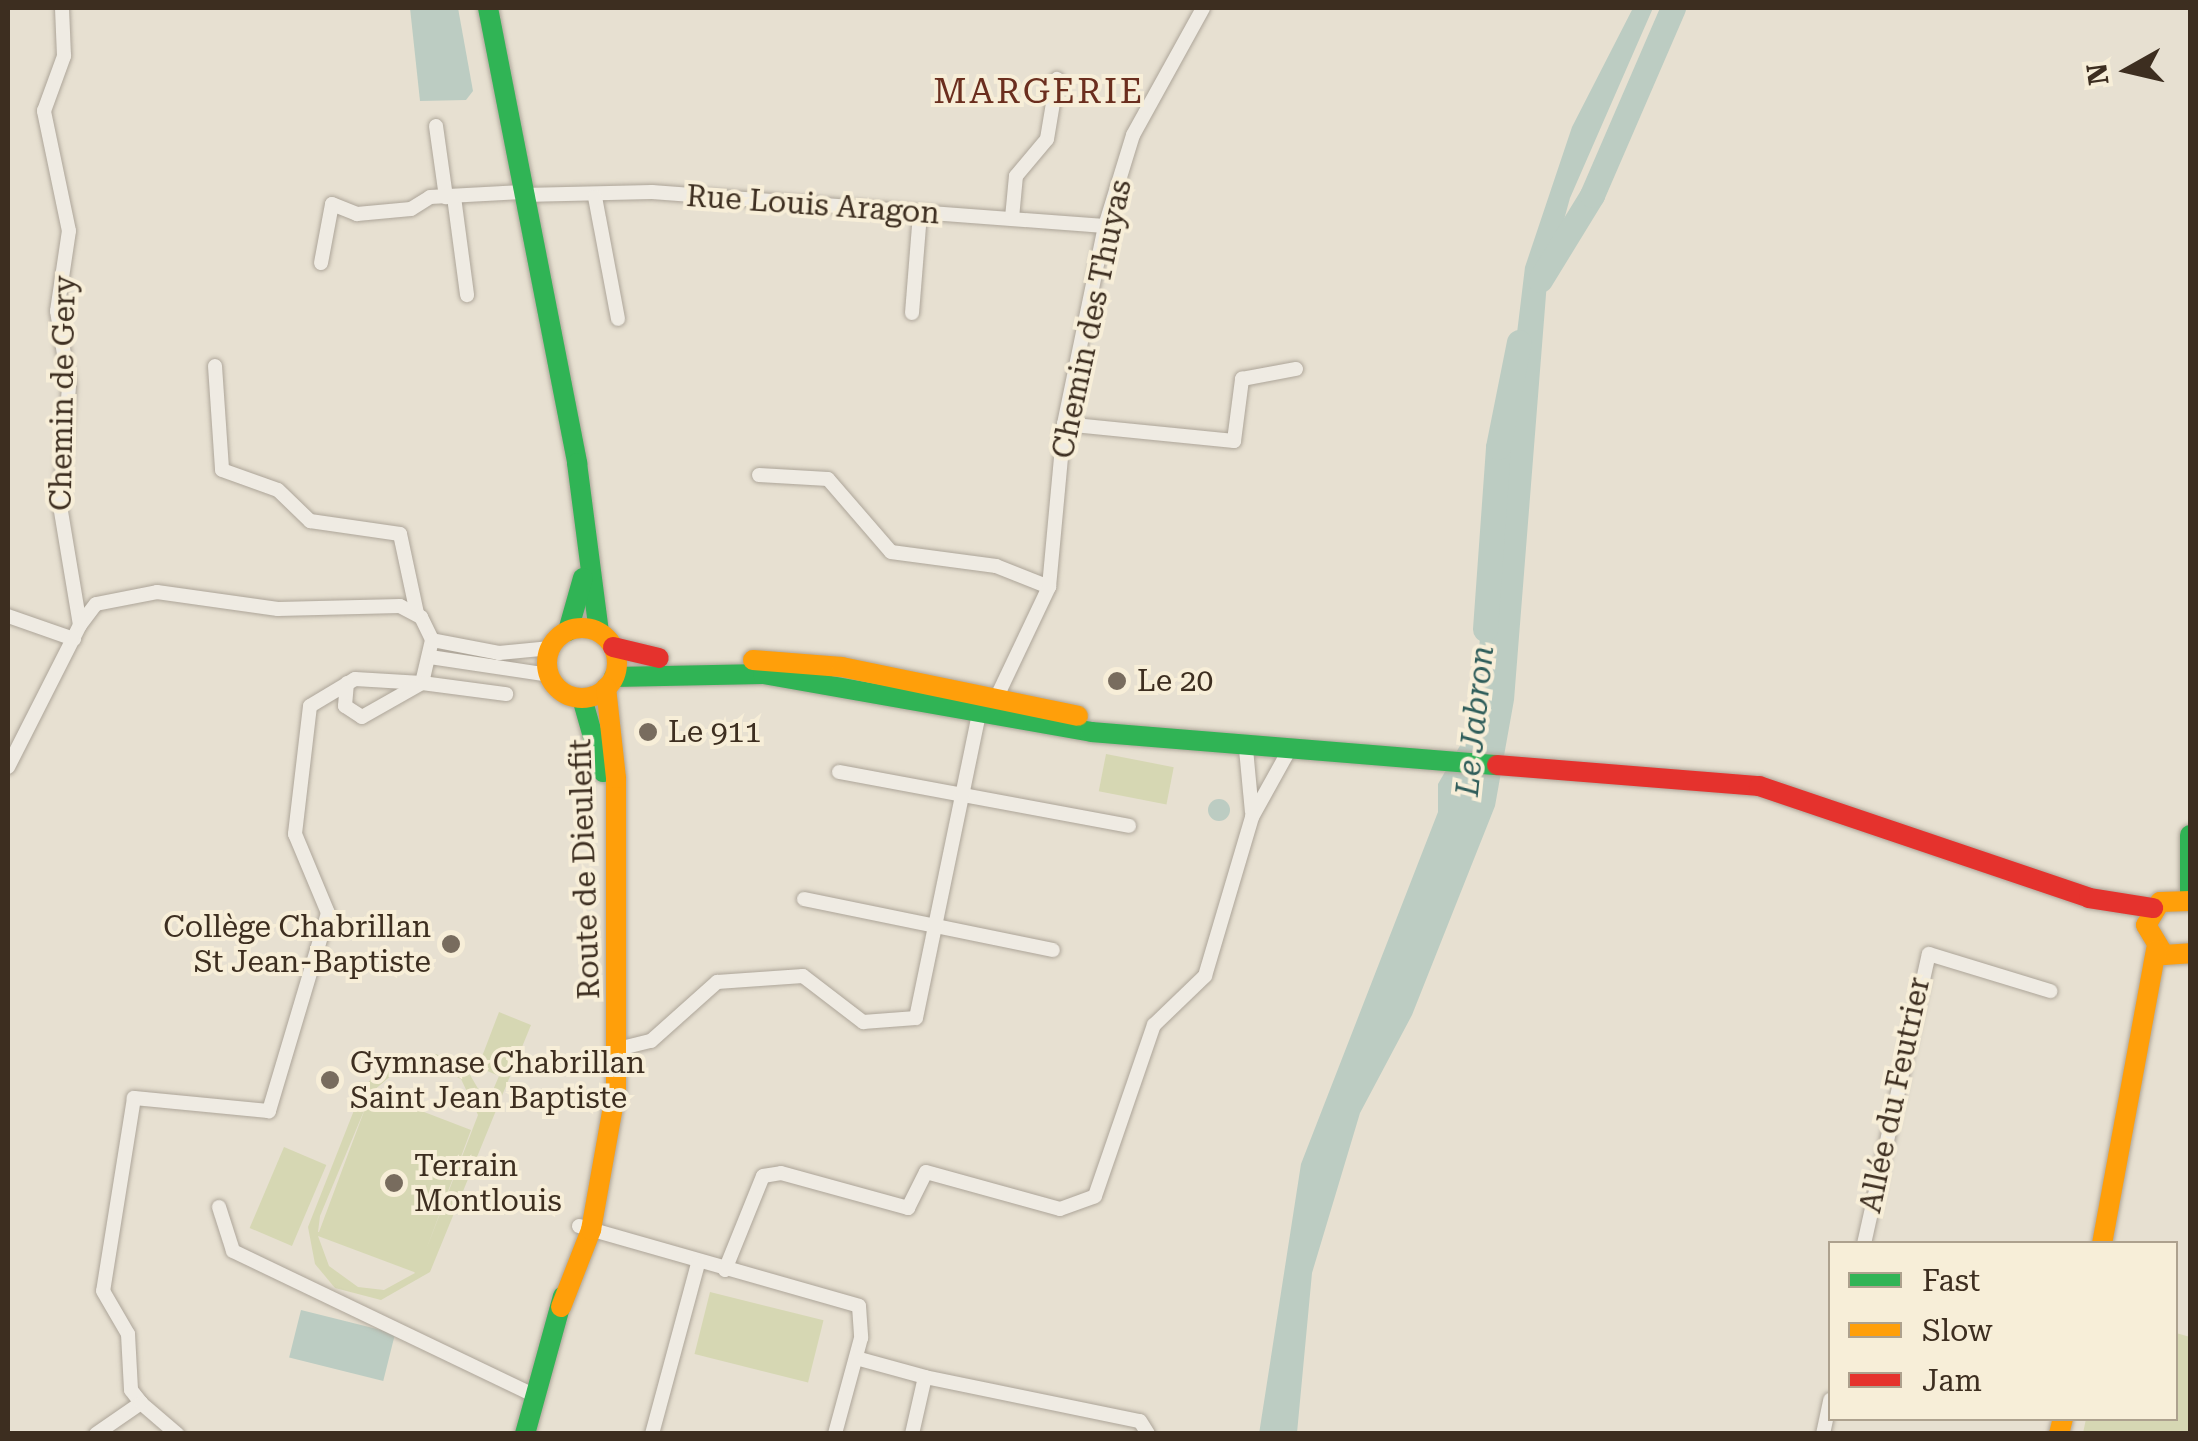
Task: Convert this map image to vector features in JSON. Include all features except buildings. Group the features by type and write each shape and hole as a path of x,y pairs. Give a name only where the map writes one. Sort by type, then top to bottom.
{"main road":[{"path":"488,8 606,639 610,682"},
{"path":"543,294 583,581 568,631 551,648 549,675 582,698 610,682 763,674 919,698 989,704"},
{"path":"568,631 606,639 636,657 842,667 989,704 1196,743 1336,755 1542,764 1759,786 2090,898 2190,901"},
{"name":"Route de Dieulefit","path":"525,1434 585,1228 610,1121 618,1050 616,778 610,682"},
{"name":"Route de Dieulefit","path":"582,698 601,744 618,1050"},
{"path":"2190,840 2190,892"},
{"path":"2103,1241 2151,1010 2152,942 2161,903 2190,840"},
{"path":"2090,898 2152,942 2186,955 2151,1010"}],"street":[{"name":"Chemin de Gery","path":"62,8 64,56 44,111 69,231 57,310 68,386 60,506 77,632"},
{"name":"Chemin des Thuyas","path":"618,1050 650,1041 709,985 772,976 803,976 863,1022 907,1022 920,1008 989,704 1049,588 1064,424 1105,226 1133,135 1203,8"},
{"path":"1012,218 1016,176 1046,138 1057,79"},
{"path":"436,126 466,294"},
{"name":"Rue Louis Aragon","path":"320,263 332,204 357,214 450,197 522,193 595,197 652,192 1105,226"},
{"path":"595,197 618,320"},
{"path":"912,314 920,214"},
{"path":"216,366 222,470 278,490 310,520 400,534 416,613 432,640 422,682 362,718 346,706 347,683"},
{"path":"1064,424 1234,441 1242,379 1296,369"},
{"path":"759,475 828,479 891,552 996,566 1049,588"},
{"path":"8,766 77,632 96,604 156,592 278,609 416,613"},
{"path":"8,616 77,632"},
{"path":"432,640 499,653 551,648"},
{"path":"430,657 549,675"},
{"path":"177,1434 141,1404 131,1390 128,1334 103,1291 134,1098 268,1111 328,913 295,834 308,717 317,697 347,683 422,682 506,694"},
{"path":"1246,749 1252,817"},
{"path":"724,1270 763,1176 908,1208 926,1172 1060,1209 1096,1196 1154,1026 1205,976 1252,817 1288,752"},
{"path":"839,772 1129,826"},
{"path":"804,899 1053,950"},
{"name":"Allée du Feutrier","path":"1865,1241 1929,954 2050,991"},
{"path":"218,1207 233,1251 536,1396"},
{"path":"585,1228 859,1306 856,1358 835,1434"},
{"path":"652,1434 698,1262"},
{"path":"856,1358 924,1377 1140,1420 1148,1434"},
{"path":"912,1434 924,1377"},
{"path":"96,1434 141,1404"}],"green space":[{"path":"1106,754 1174,767 1166,804 1099,791"},
{"name":"Terrain Montlouis","path":"499,1012 531,1025 430,1272 381,1300 335,1288 315,1264 308,1227 362,1090 387,1060 436,1054 466,1068 487,1104 499,1076 478,1067","holes":["434,1066 461,1079 478,1115 426,1250 471,1130 372,1092 401,1067","366,1106 318,1232 320,1216","318,1236 415,1273 384,1290 358,1287 329,1266"]},
{"path":"284,1147 326,1165 292,1246 250,1228"},
{"path":"710,1292 824,1320 808,1382 695,1354"},
{"path":"2178,1334 2190,1337 2190,1433 2083,1433 2086,1421 2178,1421"}],"water":[{"path":"410,8 458,8 473,91 466,100 420,101"},
{"path":"1633,8 1653,8 1570,198 1547,282 1514,700 1495,806 1412,1015 1360,1113 1312,1273 1297,1433 1259,1434 1301,1164 1438,812 1438,784 1469,730 1525,267 1572,127"},
{"path":"1219,799 1227,802 1227,818 1219,821 1211,818 1208,810 1211,802"},
{"path":"301,1310 395,1333 383,1381 289,1358"}],"waterway":[{"name":"Le Jabron","path":"1540,280 1592,195 1673,8"},
{"name":"Le Jabron","path":"1485,629 1498,447 1519,342"}],"traffic: fast":[{"path":"488,8 577,463 599,632"},
{"path":"568,631 583,578"},
{"path":"614,677 763,674 1092,732 1497,765"},
{"path":"582,698 603,772"},
{"path":"2190,835 2190,892"},
{"path":"525,1434 563,1296"}],"traffic: slow":[{"path":"582,628 607,638 617,663 607,688 582,698 557,688 547,663 557,638 582,628"},
{"path":"753,660 842,667 1078,716"},
{"path":"561,1307 591,1230 616,1090 616,778 606,688"},
{"path":"2190,901 2160,902 2146,925 2164,955 2190,953"},
{"path":"2103,1241 2156,950"},
{"path":"2059,1434 2062,1421"}],"traffic: jam":[{"path":"613,647 659,658"},
{"path":"1497,765 1759,786 2089,898 2153,908"}],"place":[{"name":"Le 20","path":"1117,681"},
{"name":"Le 911","path":"648,732"},
{"name":"Collège Chabrillan St Jean-Baptiste","path":"451,944"},
{"name":"Gymnase Chabrillan Saint Jean Baptiste","path":"330,1080"},
{"name":"Terrain Montlouis","path":"394,1183"}],"district":[{"name":"MARGERIE","path":"1039,92"}]}
